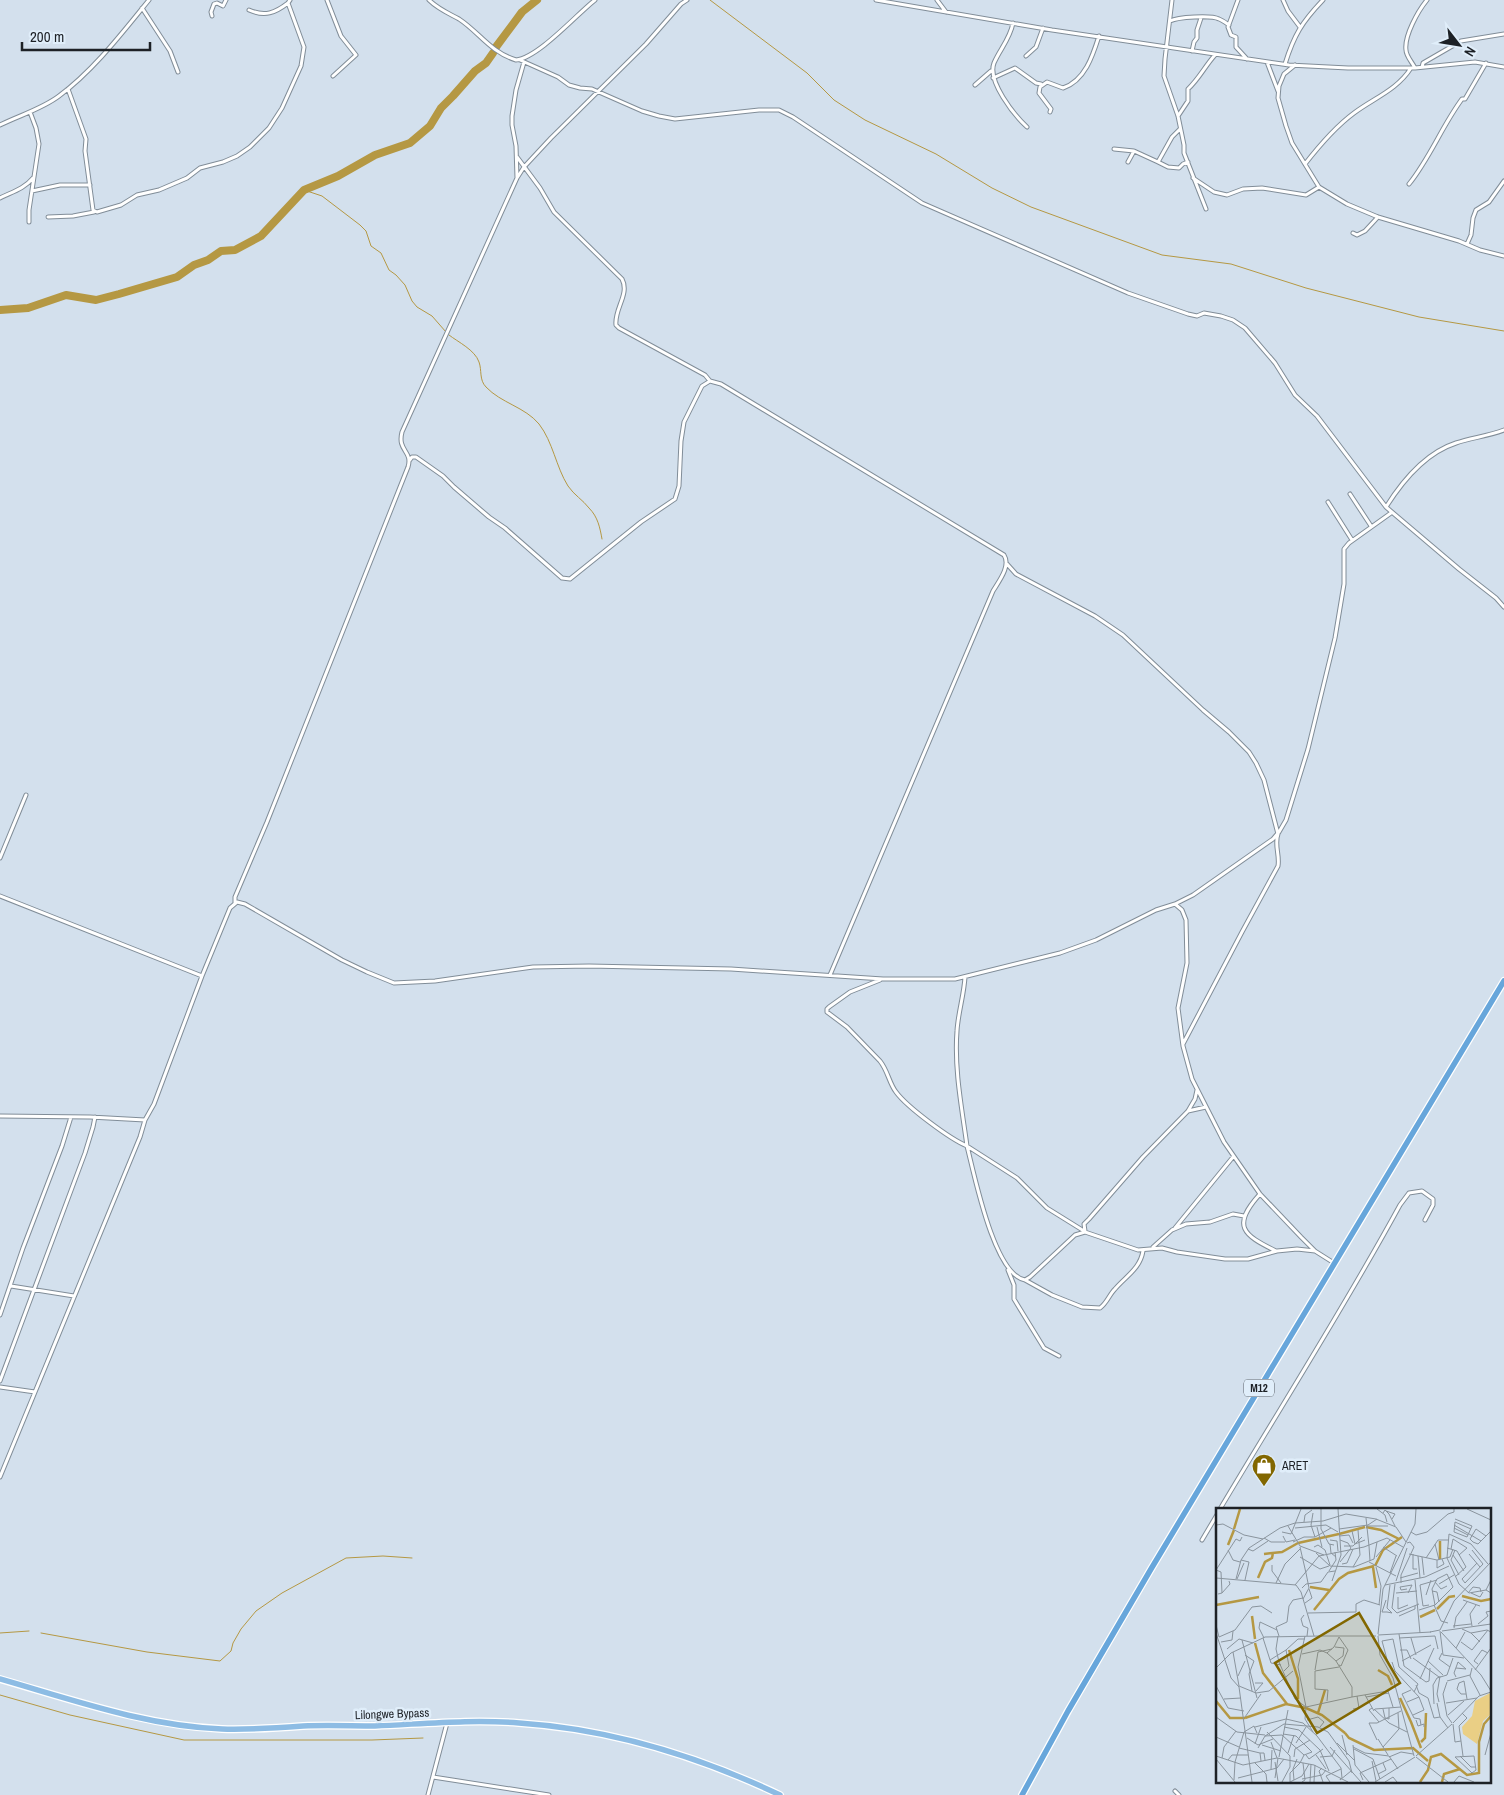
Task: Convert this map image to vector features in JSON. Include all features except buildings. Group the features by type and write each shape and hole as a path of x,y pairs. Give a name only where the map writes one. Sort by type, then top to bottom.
{"highway":[{"name":"M12","path":"1022,1795 1151,1570 1503,983 1504,977"}],"main road":[{"name":"Lilongwe Bypass","path":"0,1679 148,1720 183,1725 248,1729 447,1722 519,1723 564,1728 629,1741 704,1762 780,1795"}],"street":[{"path":"0,125 49,103 68,89 110,46 149,0"},
{"path":"212,16 211,12 214,4 217,3 223,6 226,0"},
{"path":"327,0 341,36 356,55 333,76"},
{"path":"429,0 443,11 459,19 490,46 512,59 520,60 558,77 573,87 589,88 642,111 675,119 759,110 779,110 793,117 922,203 1128,293 1188,314 1221,316 1233,320 1245,328 1275,363 1295,395 1316,416 1391,513 1434,546 1504,607"},
{"path":"520,60 541,46 595,0"},
{"path":"409,461 401,444 402,432 517,178 524,167 687,0"},
{"path":"876,0 946,13 1215,55 1285,64 1348,68 1413,68 1471,62 1504,67"},
{"path":"937,0 946,13"},
{"path":"1172,0 1164,76 1178,116 1184,153 1206,209"},
{"path":"1238,0 1228,27 1231,35 1236,37 1236,47 1247,59"},
{"path":"1283,0 1288,11 1300,27"},
{"path":"1285,64 1292,41 1300,27 1323,0"},
{"path":"1413,68 1406,52 1406,46 1412,24 1427,0"},
{"path":"48,217 73,216 107,210 121,205 137,195 159,190 187,178 200,168 237,156 269,128 282,108 301,66 304,47 289,1 276,12 258,14 249,10"},
{"path":"142,8 170,52 178,72"},
{"path":"1169,21 1181,18 1218,18 1229,25"},
{"path":"1192,51 1201,18"},
{"path":"1013,23 1008,39 992,71 993,78 1002,95 1027,127"},
{"path":"1026,56 1036,47 1043,28"},
{"path":"1422,67 1439,53 1461,41 1504,34"},
{"path":"993,78 1015,68 1036,83 1042,84 1047,82 1063,88 1072,83 1086,68 1099,36"},
{"path":"1178,116 1188,101 1188,89 1196,82 1206,65 1215,55"},
{"path":"517,178 517,157 512,116 516,90 524,62"},
{"path":"1267,62 1278,92"},
{"path":"1409,184 1419,172 1454,110 1462,99 1465,99 1486,63"},
{"path":"1296,65 1284,74 1278,98 1288,134 1319,187 1347,204 1378,217 1504,256"},
{"path":"1305,164 1317,148 1346,120 1389,91 1413,68"},
{"path":"975,84 992,71"},
{"path":"1042,84 1039,92 1051,109 1050,112"},
{"path":"68,89 86,139 85,151 92,208 95,212"},
{"path":"29,222 33,177 39,144 30,112"},
{"path":"1158,162 1172,137 1180,129"},
{"path":"1114,149 1134,151 1168,167 1179,168 1188,162"},
{"path":"1128,162 1134,151"},
{"path":"517,157 540,188 554,212 622,278 625,286 616,317 616,325 619,328 705,375 710,381 720,384 1001,552 1016,574 1087,612 1123,635 1249,752 1264,780 1278,834"},
{"path":"0,198 20,190 33,177"},
{"path":"1193,178 1214,192 1227,195 1243,189 1262,188 1306,195 1319,187"},
{"path":"1468,244 1474,214 1479,207 1491,200 1504,181"},
{"path":"32,191 60,185 90,185"},
{"path":"1353,233 1357,235 1365,231 1378,217"},
{"path":"235,903 235,896 412,457 416,457 443,476 562,578 570,579 641,522 674,500 679,486 681,441 684,422 702,386 710,381"},
{"path":"1386,507 1399,487 1425,460 1436,452 1458,442 1504,430"},
{"path":"1350,494 1371,526"},
{"path":"1328,502 1352,540"},
{"path":"1183,1046 1276,871 1279,862 1276,842 1286,820 1298,784 1325,685 1342,604 1344,549 1352,540 1391,513"},
{"path":"830,975 993,591 1007,563"},
{"path":"0,858 26,796"},
{"path":"0,1477 140,1137 145,1120 154,1104 202,976 230,908 235,903 245,904 342,960 394,983 434,981 511,969 579,966 731,969 883,979 943,980 965,978 1060,953 1096,940 1156,910 1175,904 1193,895 1278,834"},
{"path":"0,896 202,976"},
{"path":"1175,904 1185,915 1188,934 1186,969 1178,1008 1183,1046 1189,1072 1197,1090 1233,1157 1260,1194 1316,1251 1335,1263"},
{"path":"965,978 956,1030 957,1059 967,1146 978,1195 1000,1255 1014,1285 1014,1299 1044,1348 1059,1356"},
{"path":"883,979 871,982 850,992 829,1007 827,1012 847,1028 880,1061 896,1093 942,1131 1018,1178 1047,1208 1085,1232 1143,1251 1153,1247 1172,1230 1233,1157"},
{"path":"1085,1232 1084,1224 1088,1219 1143,1157 1188,1111 1195,1100 1197,1090"},
{"path":"1188,1111 1206,1107"},
{"path":"0,1116 95,1117 145,1120"},
{"path":"0,1315 72,1117"},
{"path":"0,1381 86,1153 95,1117"},
{"path":"1221,1508 1325,1336 1400,1205 1413,1191 1422,1191 1433,1199 1433,1206 1425,1220"},
{"path":"1260,1194 1250,1205 1244,1216 1245,1228 1248,1234 1259,1242 1277,1251"},
{"path":"1172,1230 1186,1224 1210,1222 1233,1214 1244,1216"},
{"path":"1025,1280 1075,1235 1085,1232"},
{"path":"1153,1247 1237,1260 1277,1251 1297,1249 1316,1251"},
{"path":"1007,1267 1016,1276 1052,1295 1095,1309 1100,1308 1116,1287 1140,1264 1143,1251"},
{"path":"11,1286 74,1296"},
{"path":"0,1387 35,1392"},
{"path":"1202,1540 1216,1516"},
{"path":"428,1795 447,1722"},
{"path":"432,1776 549,1795"},
{"path":"1175,1791 1179,1795"}],"waterway":[{"path":"496,47 522,12 537,0"},
{"path":"710,0 807,73 834,100 865,120 936,154 992,188 1031,207 1162,255 1231,264 1306,288 1419,317 1504,331"},
{"path":"0,310 28,308 66,295 96,300 177,277 194,265 208,260 221,251 235,250 261,236 304,190 338,176 375,155 410,143 430,126 441,108 475,71 486,63 493,53"},
{"path":"304,190 322,196 360,225 366,231 371,246 381,253 389,270 405,285 412,301 417,307 432,316 446,332"},
{"path":"449,335 470,350 477,358 482,381 486,387 527,413 539,424 548,439 568,486 595,515 602,539"},
{"path":"41,1633 147,1652 220,1661 231,1651 241,1629 256,1611 282,1593 346,1558 383,1556 412,1558"},
{"path":"0,1633 29,1631"},
{"path":"0,1695 70,1715 184,1740 372,1740 423,1738"}],"place":[{"name":"ARET","path":"1264,1487"}]}
